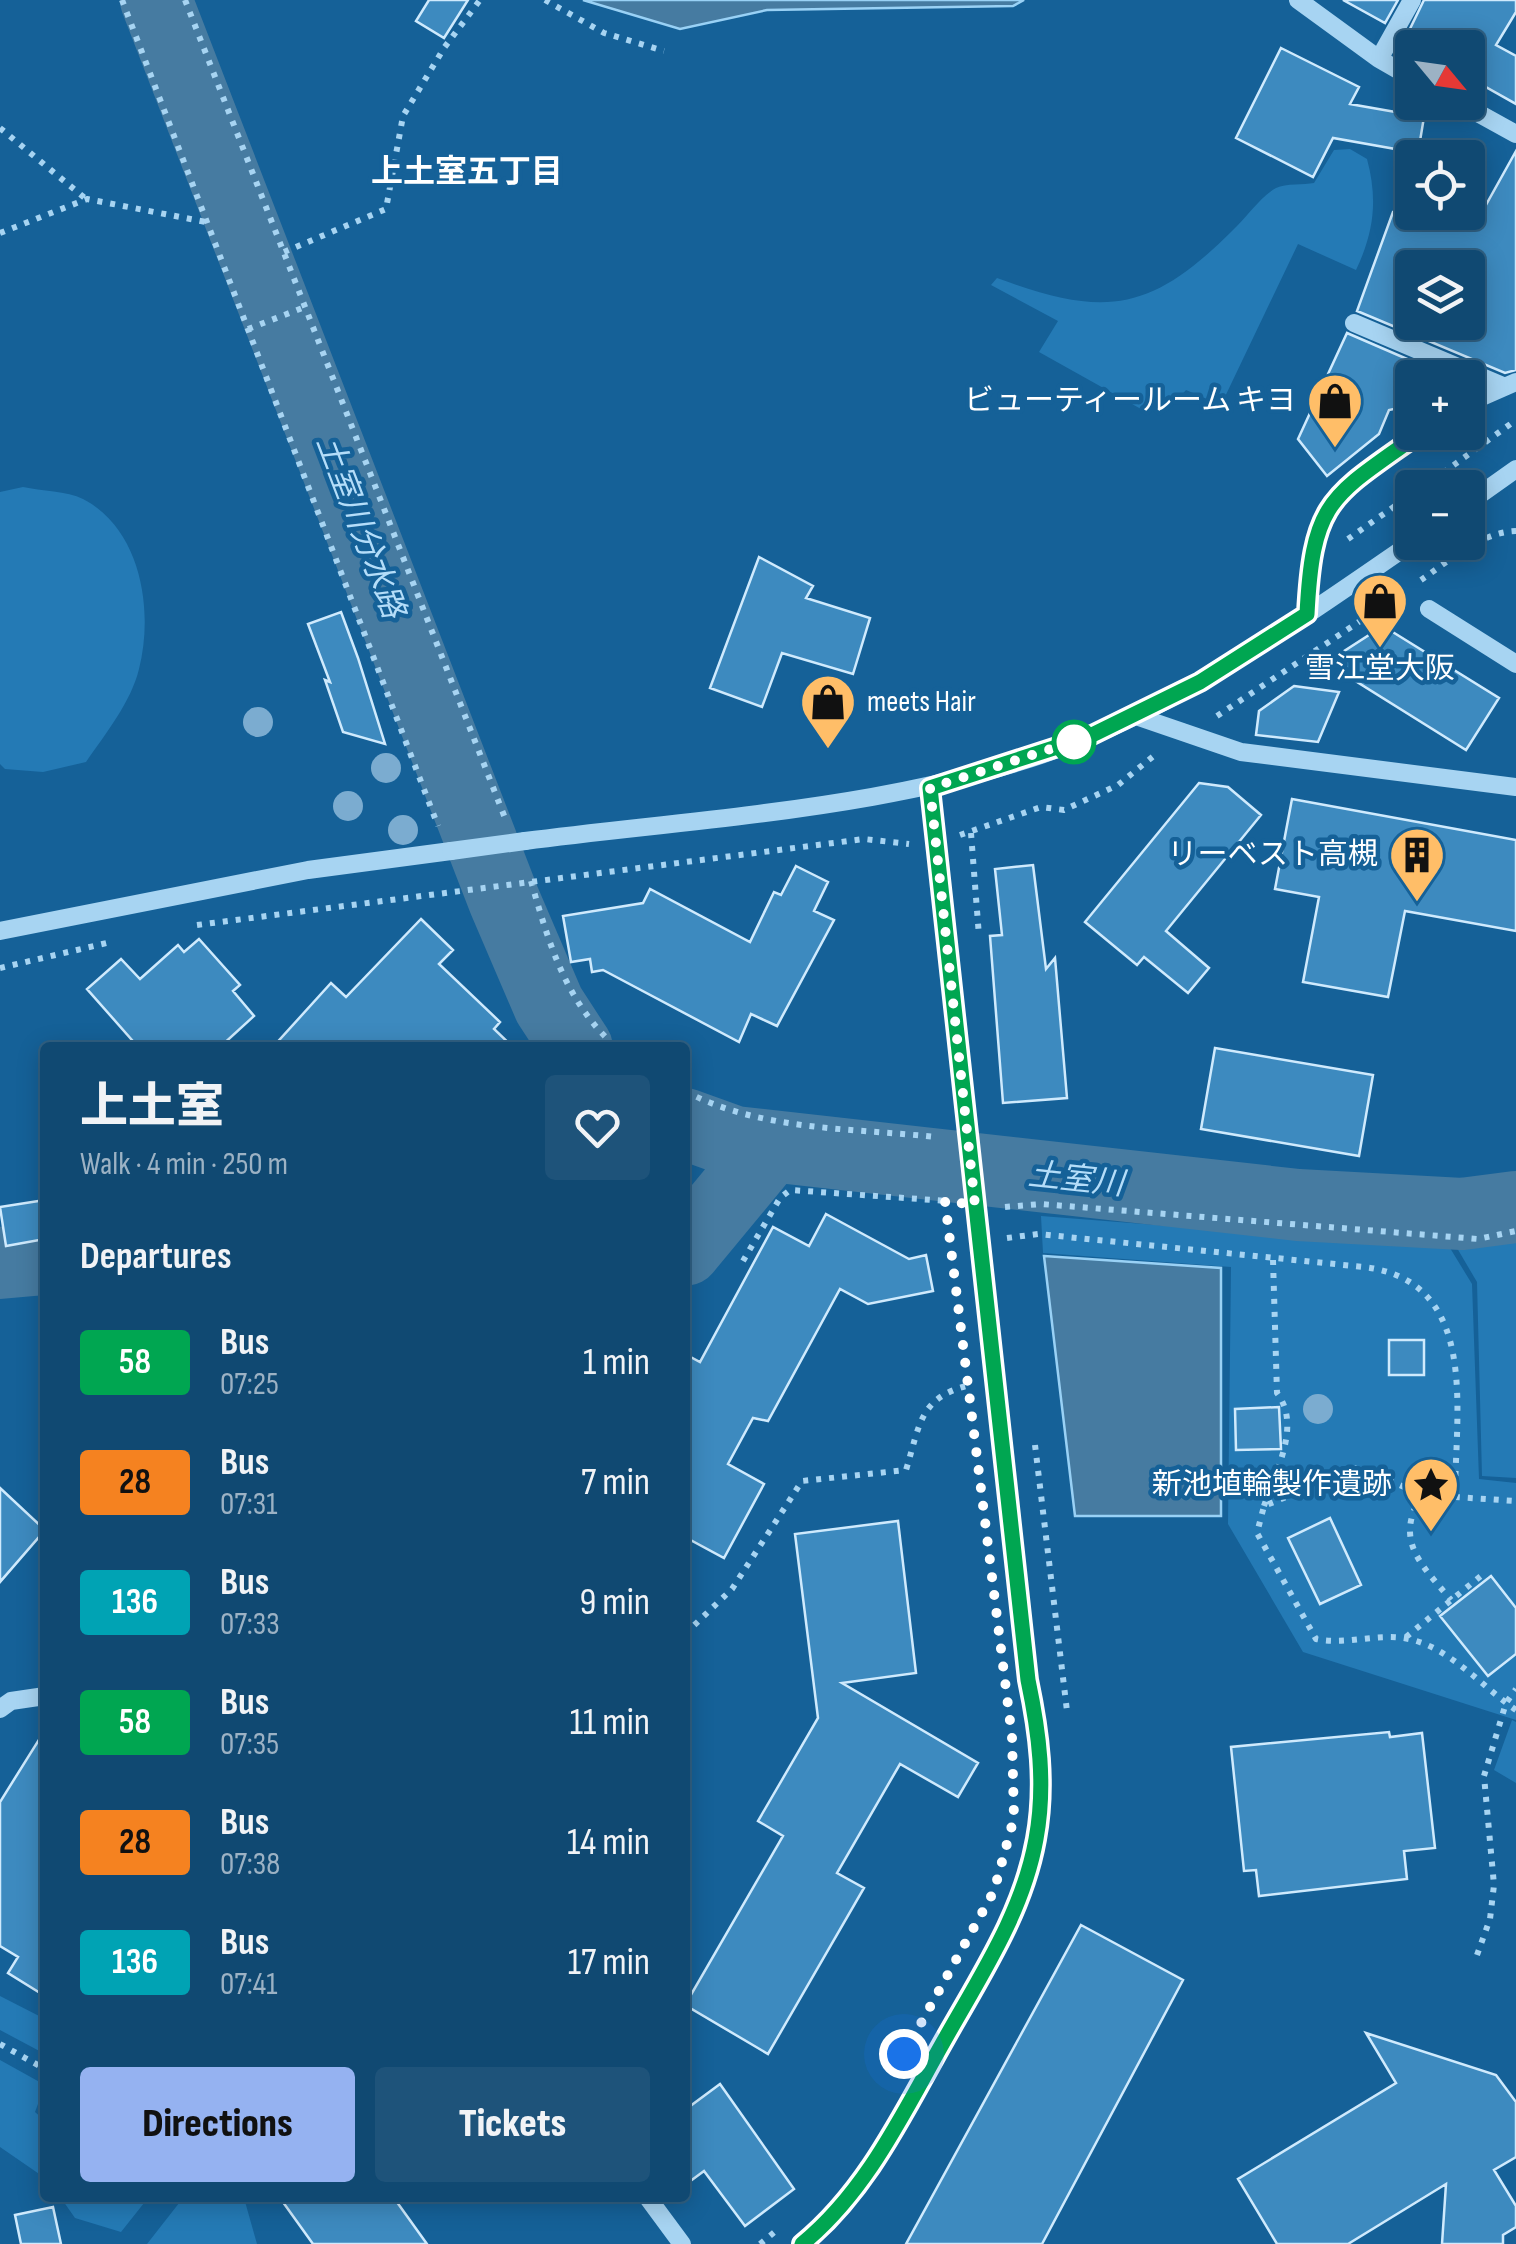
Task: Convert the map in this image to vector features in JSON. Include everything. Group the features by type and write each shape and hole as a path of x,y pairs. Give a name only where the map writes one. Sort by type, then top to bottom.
{"street":[{"path":"1298,0 1395,68"},
{"path":"1379,59 1412,0"},
{"path":"1485,117 1516,134"},
{"path":"1354,324 1509,384"},
{"path":"1485,395 1509,384"},
{"path":"1307,614 1315,532 1350,483 1397,450"},
{"path":"1485,491 1516,470"},
{"path":"0,930 290,873 930,788 1088,737 1200,682 1395,554"},
{"path":"1429,608 1516,664"},
{"path":"1133,714 1240,752 1516,787"},
{"path":"802,2244 833,2215 876,2160 1002,1937 1025,1886 1037,1836 1040,1735 1028,1680 930,788"},
{"path":"0,1709 12,1701 40,1697"},
{"path":"651,2202 682,2244"}],"path":[{"path":"122,0 449,851"},
{"path":"185,0 502,806"},
{"path":"284,252 386,209 404,116 444,48 480,0"},
{"path":"545,0 604,32 664,51"},
{"path":"0,128 87,200 207,222"},
{"path":"0,234 87,200"},
{"path":"248,329 305,306"},
{"path":"1447,470 1516,420"},
{"path":"1309,566 1395,506"},
{"path":"1501,532 1516,531"},
{"path":"910,844 912,863"},
{"path":"532,881 566,983 584,1012 612,1042"},
{"path":"690,1094 722,1110 753,1117 936,1137"},
{"path":"934,1118 938,1153"},
{"path":"942,1185 947,1219"},
{"path":"743,1261 780,1198 790,1190 975,1205 1041,1204 1478,1239 1516,1231"},
{"path":"982,1246 1038,1234 1380,1269 1420,1290 1442,1312 1455,1350 1456,1497"},
{"path":"1274,1260 1276,1407"},
{"path":"968,1366 974,1404"},
{"path":"690,1629 732,1589 802,1481 906,1470 927,1407 942,1392 971,1385"},
{"path":"1276,1393 1284,1402 1286,1446 1257,1533 1316,1638 1405,1638 1436,1648 1516,1710"},
{"path":"1277,1448 1279,1463"},
{"path":"1264,1506 1360,1467 1422,1496 1516,1501"},
{"path":"1422,1496 1410,1521 1410,1548 1451,1600"},
{"path":"1405,1638 1482,1574"},
{"path":"1477,1955 1490,1920 1494,1885 1484,1776 1506,1703 1516,1690"},
{"path":"0,2044 40,2066"},
{"path":"760,2244 784,2225"}],"shaded area":[{"path":"583,0 1024,0 1013,6 767,10 680,29"},
{"path":"1350,149 1367,159 1373,202 1367,242 1356,270 1298,244 1221,405 1186,390 1171,407 1141,409 1039,352 1058,321 991,285 997,278 1067,299 1096,302 1149,293 1202,258 1270,192 1285,185 1314,183 1334,150"},
{"path":"23,487 77,496 103,512 130,550 143,597 145,622 135,681 109,729 86,762 43,772 5,769 0,764 0,492"},
{"path":"1041,1216 1450,1248 1472,1284 1479,1479 1516,1483 1516,1720 1303,1652 1228,1524 1231,1267 1043,1253"},
{"path":"1516,1239 1516,1478 1482,1476 1477,1282 1457,1248"},
{"path":"1044,1256 1221,1268 1221,1516 1075,1516"},
{"path":"1512,1720 1516,1722 1516,1783 1494,1770"},
{"path":"0,1996 40,2016 40,2051 0,2030"},
{"path":"0,2060 40,2082 35,2112 40,2116 40,2175 0,2147"},
{"path":"64,2202 145,2202 121,2232 75,2218"},
{"path":"180,2202 245,2202 257,2244 147,2244"}],"building":[{"path":"429,0 468,0 444,38 416,21"},
{"path":"1343,0 1398,0 1385,23"},
{"path":"1424,0 1516,0 1516,12 1496,45 1516,56 1516,104 1485,87 1485,30 1409,30"},
{"path":"1281,48 1359,87 1350,104 1395,112 1395,120 1424,120 1420,140 1395,140 1395,149 1333,138 1313,177 1236,138"},
{"path":"1516,151 1516,370 1505,373 1485,365 1485,360 1474,360 1426,340 1485,340 1485,250 1395,250 1395,327 1357,311 1393,212 1395,230 1485,230 1485,207"},
{"path":"1347,333 1409,360 1395,360 1395,409 1389,410 1379,434 1327,476 1298,439"},
{"path":"759,557 813,586 806,598 870,618 853,674 782,653 762,707 710,688"},
{"path":"341,612 385,744 343,732 325,680 330,682 308,624"},
{"path":"1383,626 1499,698 1466,750 1346,675 1335,657"},
{"path":"1294,686 1339,692 1318,742 1256,735 1259,711"},
{"path":"1199,783 1228,787 1261,815 1166,931 1209,968 1188,993 1144,957 1137,965 1085,922"},
{"name":"リーベスト高槻","path":"1292,799 1516,840 1516,931 1405,911 1388,997 1303,982 1319,897 1275,889"},
{"path":"1033,865 1046,969 1055,958 1067,1098 1003,1103 990,936 1002,935 995,869"},
{"path":"796,866 828,882 814,911 834,920 777,1026 751,1014 739,1042 603,970 592,972 590,959 571,962 563,916 643,903 650,889 750,942 774,892 781,895"},
{"path":"421,919 453,950 439,964 500,1022 494,1029 508,1042 277,1042 331,983 346,997"},
{"path":"199,939 240,985 233,991 254,1016 226,1042 134,1042 87,989 121,959 140,979 178,945 184,952"},
{"path":"1215,1048 1373,1075 1359,1156 1201,1129"},
{"path":"40,1201 40,1240 6,1246 0,1207"},
{"path":"826,1214 909,1259 926,1255 933,1291 868,1304 840,1289 768,1421 753,1418 728,1464 764,1484 724,1558 690,1540 690,1357 700,1362 773,1227 809,1246"},
{"path":"1389,1340 1424,1340 1424,1375 1389,1375"},
{"path":"1279,1407 1281,1449 1236,1450 1235,1409"},
{"path":"0,1488 40,1525 40,1536 0,1582"},
{"path":"1330,1518 1361,1585 1320,1604 1288,1538"},
{"path":"898,1521 916,1673 842,1683 978,1763 958,1797 900,1764 837,1873 864,1888 768,2054 690,2008 690,1996 783,1836 758,1821 818,1718 795,1534"},
{"path":"1491,1576 1516,1608 1516,1654 1488,1676 1440,1616"},
{"path":"1389,1732 1390,1737 1422,1733 1435,1848 1404,1851 1407,1879 1259,1896 1256,1870 1244,1871 1231,1747"},
{"path":"40,1738 40,1993 8,1973 18,1957 0,1946 0,1802"},
{"path":"1081,1925 1183,1980 1042,2244 906,2244"},
{"path":"1366,2033 1496,2075 1516,2102 1516,2157 1494,2170 1516,2206 1516,2227 1503,2235 1503,2244 1442,2244 1446,2184 1348,2244 1277,2244 1238,2179 1396,2083"},
{"path":"720,2084 794,2189 745,2226 704,2171 690,2181 690,2106"},
{"path":"283,2202 397,2202 427,2244 313,2244"},
{"path":"53,2207 61,2244 21,2244 15,2215"}],"waterway":[{"name":"土室川分水路","path":"156,0 504,900 549,1005 573,1042"},
{"name":"土室川","path":"690,1126 735,1142 1298,1205 1462,1214 1516,1207"},
{"name":"土室川","path":"690,1244 771,1146"},
{"name":"土室川","path":"0,1263 40,1259"}],"bus line":[{"name":"58","path":"802,2244 833,2215 876,2160 1002,1937 1025,1886 1037,1836 1040,1735 1028,1680 930,788 1088,737 1200,682 1307,614 1310,550 1324,514 1350,483 1397,450"}],"place":[{"name":"ビューティールーム キヨ","path":"1335,450"},
{"name":"雪江堂大阪","path":"1380,650"},
{"name":"meets Hair","path":"828,751"},
{"name":"リーベスト高槻","path":"1417,904"},
{"name":"新池埴輪製作遺跡","path":"1431,1534"}],"district":[{"name":"上土室五丁目","path":"467,172"}],"route":[{"path":"904,2054 994,1891 1014,1818 1012,1737 945,1201 975,1205 930,788 1088,737 1074,742"}]}
